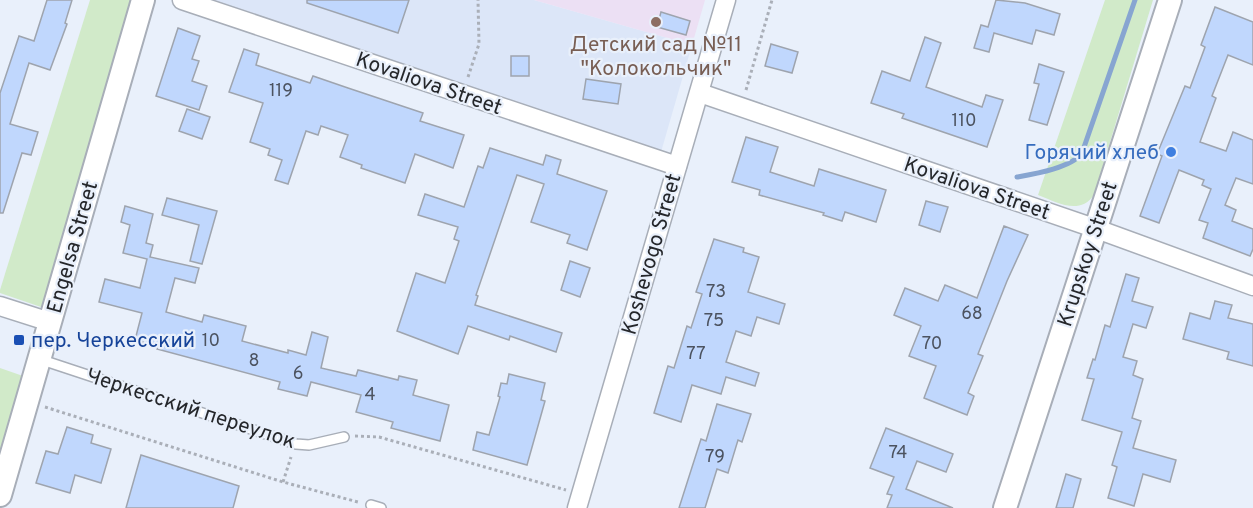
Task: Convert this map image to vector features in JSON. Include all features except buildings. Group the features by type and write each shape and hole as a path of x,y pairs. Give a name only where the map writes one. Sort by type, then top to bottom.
{"street":[{"name":"Engelsa Street","path":"0,495 143,0"},
{"name":"Kovaliova Street","path":"182,0 677,166"},
{"name":"Koshevogo Street","path":"579,501 726,0"},
{"name":"Krupskoy Street","path":"1005,508 1094,228 1170,0"},
{"name":"Kovaliova Street","path":"700,93 1094,228 1253,286"},
{"path":"0,306 50,322"}],"lane":[{"name":"Черкесский переулок","path":"39,359 296,444 309,445 344,437"}],"path":[{"path":"462,94 479,44 478,0"},
{"path":"741,107 772,0"},
{"path":"27,402 283,482 376,507"},
{"path":"344,437 360,435 379,437 579,501"},
{"path":"283,482 296,444"}],"shaded area":[{"path":"207,0 534,0 692,45 661,152"},
{"name":"Детский сад №11 \"Колокольчик\"","path":"534,0 705,0 692,45"}],"green space":[{"path":"90,0 133,0 44,308 0,293 0,290"},
{"path":"1105,0 1153,0 1094,195 1082,205 1068,206 1038,195"},
{"path":"0,368 23,376 0,454"}],"waterway":[{"path":"1017,177 1070,163 1082,153 1135,0"}],"place":[{"name":"Детский сад №11 \"Колокольчик\"","path":"656,22"},
{"name":"Горячий хлеб","path":"1171,152"},
{"name":"пер. Черкесский","path":"19,340"}]}
